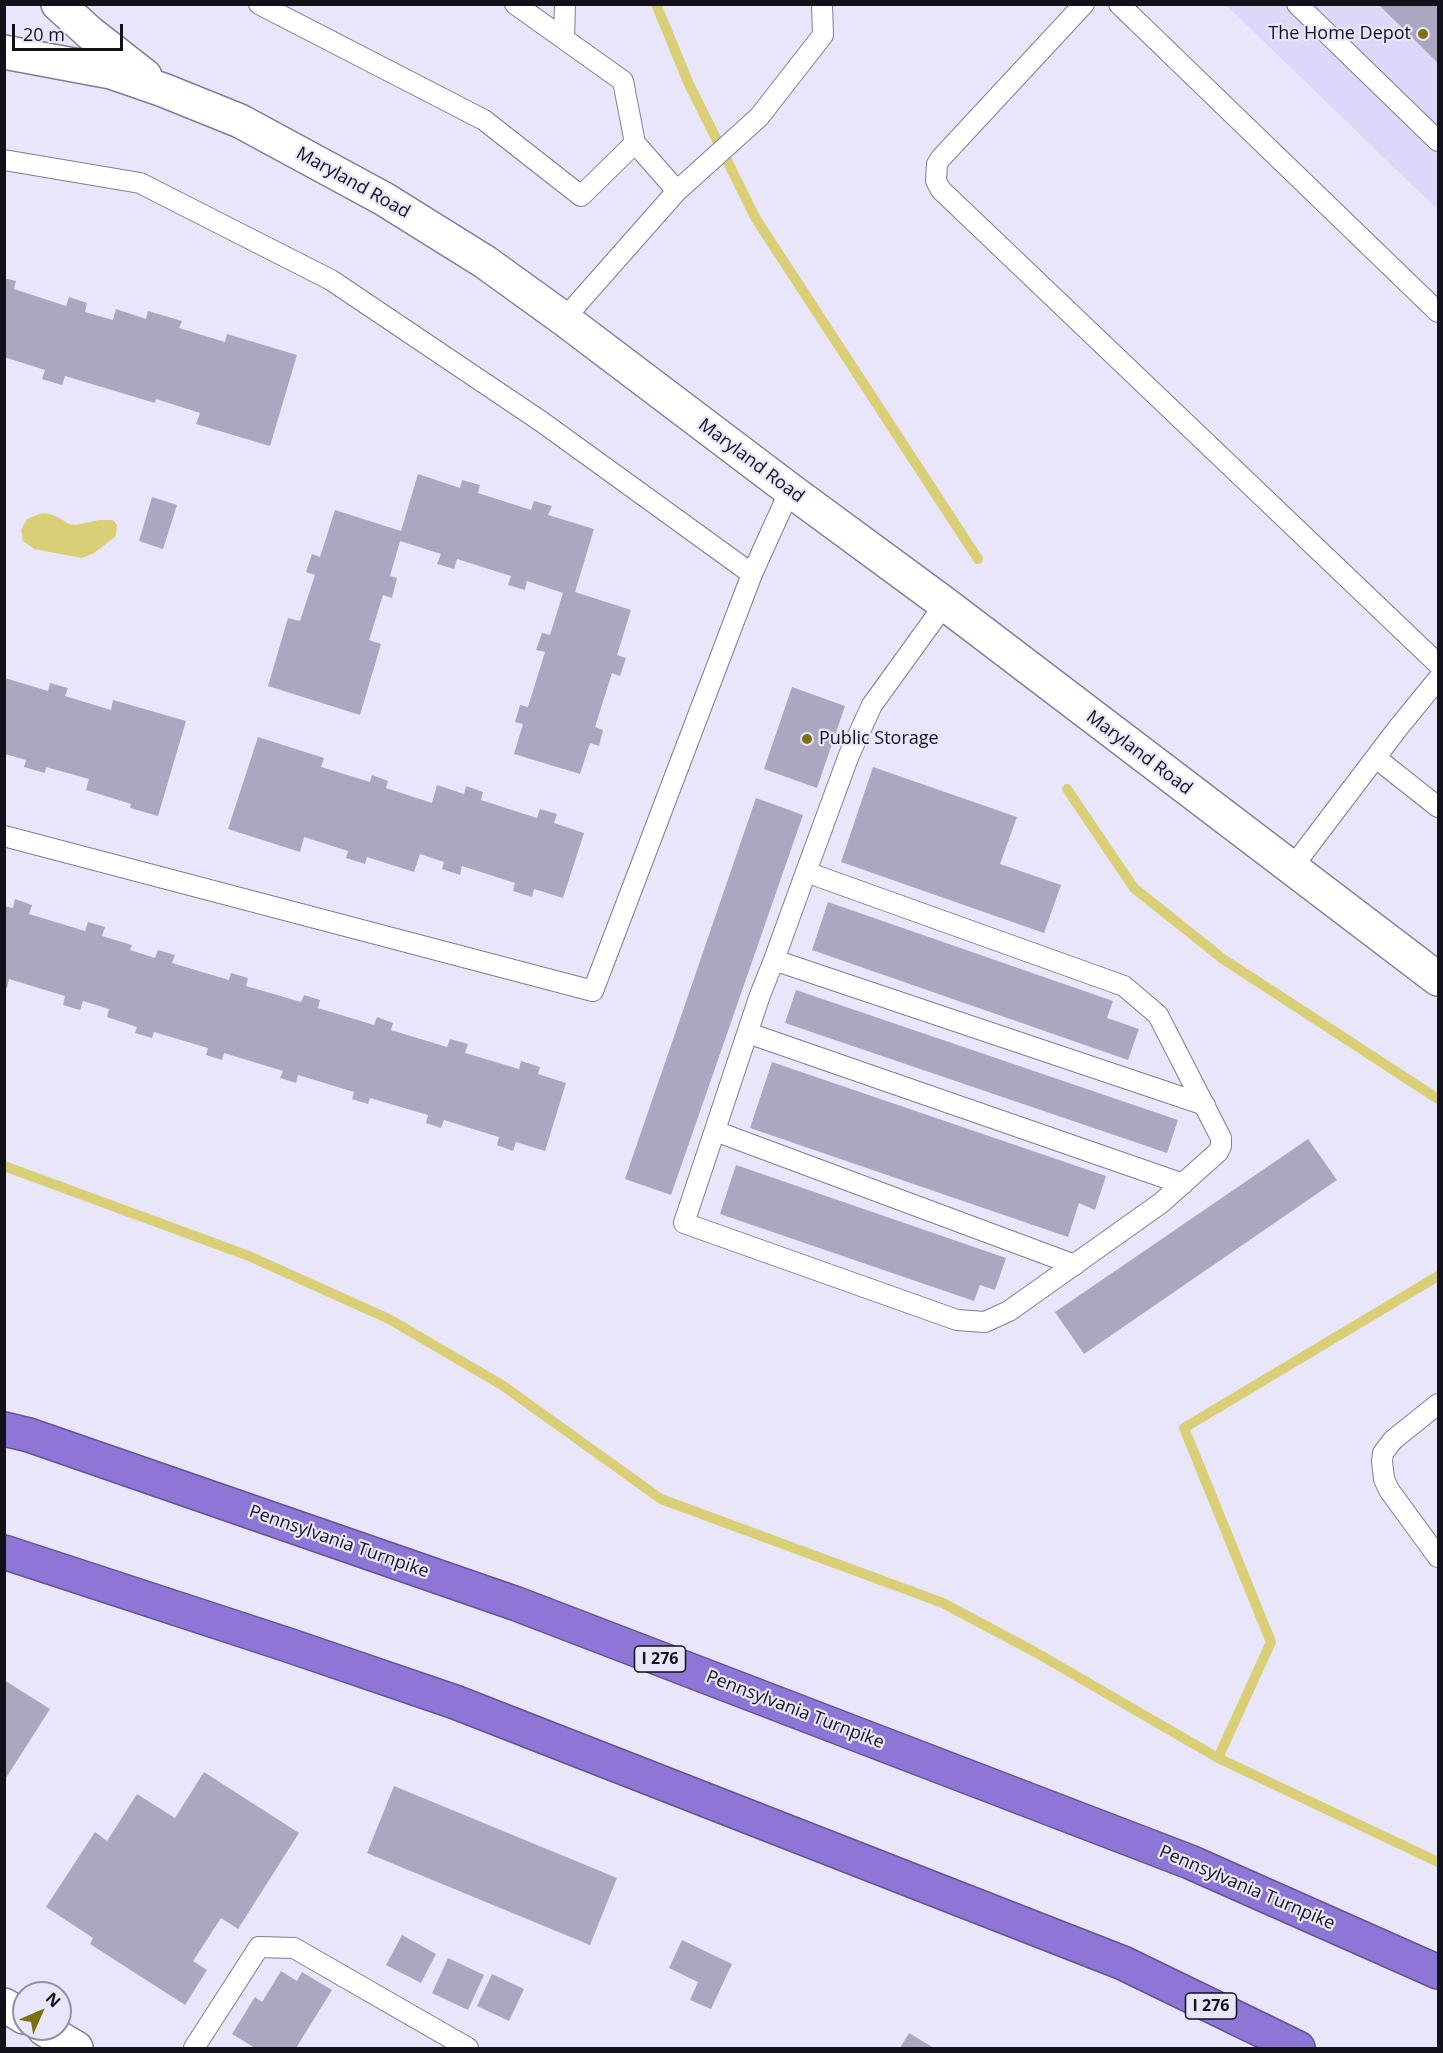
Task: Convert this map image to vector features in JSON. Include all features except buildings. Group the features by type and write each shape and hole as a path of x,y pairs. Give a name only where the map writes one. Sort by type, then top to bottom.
{"highway":[{"name":"Pennsylvania Turnpike","path":"4,1429 40,1439 517,1604 1190,1862 1438,1972"},
{"name":"I 276","path":"4,1552 288,1644 455,1702 1123,1963 1298,2049"}],"street":[{"path":"58,4 90,33 163,90"},
{"name":"Maryland Road","path":"4,52 111,72 240,121 384,198 485,262 945,604 1438,979"},
{"path":"63,2041 76,2049"}],"lane":[{"path":"260,4 484,120 581,196 635,143"},
{"path":"515,4 623,81 635,143 684,184"},
{"path":"564,39 565,4"},
{"path":"564,319 684,184 759,117 823,34 822,4"},
{"path":"1084,4 941,158 937,164 936,181 950,198 1438,664"},
{"path":"1119,4 1438,312"},
{"path":"1296,4 1438,141"},
{"path":"4,159 140,183 331,280 542,422 752,574"},
{"path":"4,836 593,991 752,574 790,490"},
{"path":"806,872 1124,986 1158,1015 1221,1138 1218,1152 1161,1203 1009,1311 985,1322 957,1320 684,1223 748,1033 806,872 849,756 872,705 945,604"},
{"path":"1292,869 1438,680"},
{"path":"1376,758 1438,807"},
{"path":"774,960 1205,1105"},
{"path":"748,1033 1183,1184"},
{"path":"715,1131 1075,1264"},
{"path":"1438,1404 1393,1440 1383,1453 1382,1461 1384,1479 1389,1490 1438,1557"},
{"path":"194,2049 259,1947 294,1948 468,2049"}],"shaded area":[{"path":"1226,5 1438,5 1438,210"},
{"path":"46,513 76,525 99,520 113,520 117,525 116,536 94,553 82,558 34,549 23,541 21,530 27,519"}],"waterway":[{"path":"656,4 688,82 756,219 978,559"},
{"path":"1067,789 1134,888 1223,959 1438,1099"},
{"path":"4,1166 249,1256 389,1319 502,1385 661,1499 943,1603 1035,1652 1218,1758 1438,1862"},
{"path":"1218,1758 1271,1642 1184,1428 1438,1276"}],"place":[{"name":"The Home Depot","path":"1423,34"},
{"name":"Public Storage","path":"807,739"}]}
